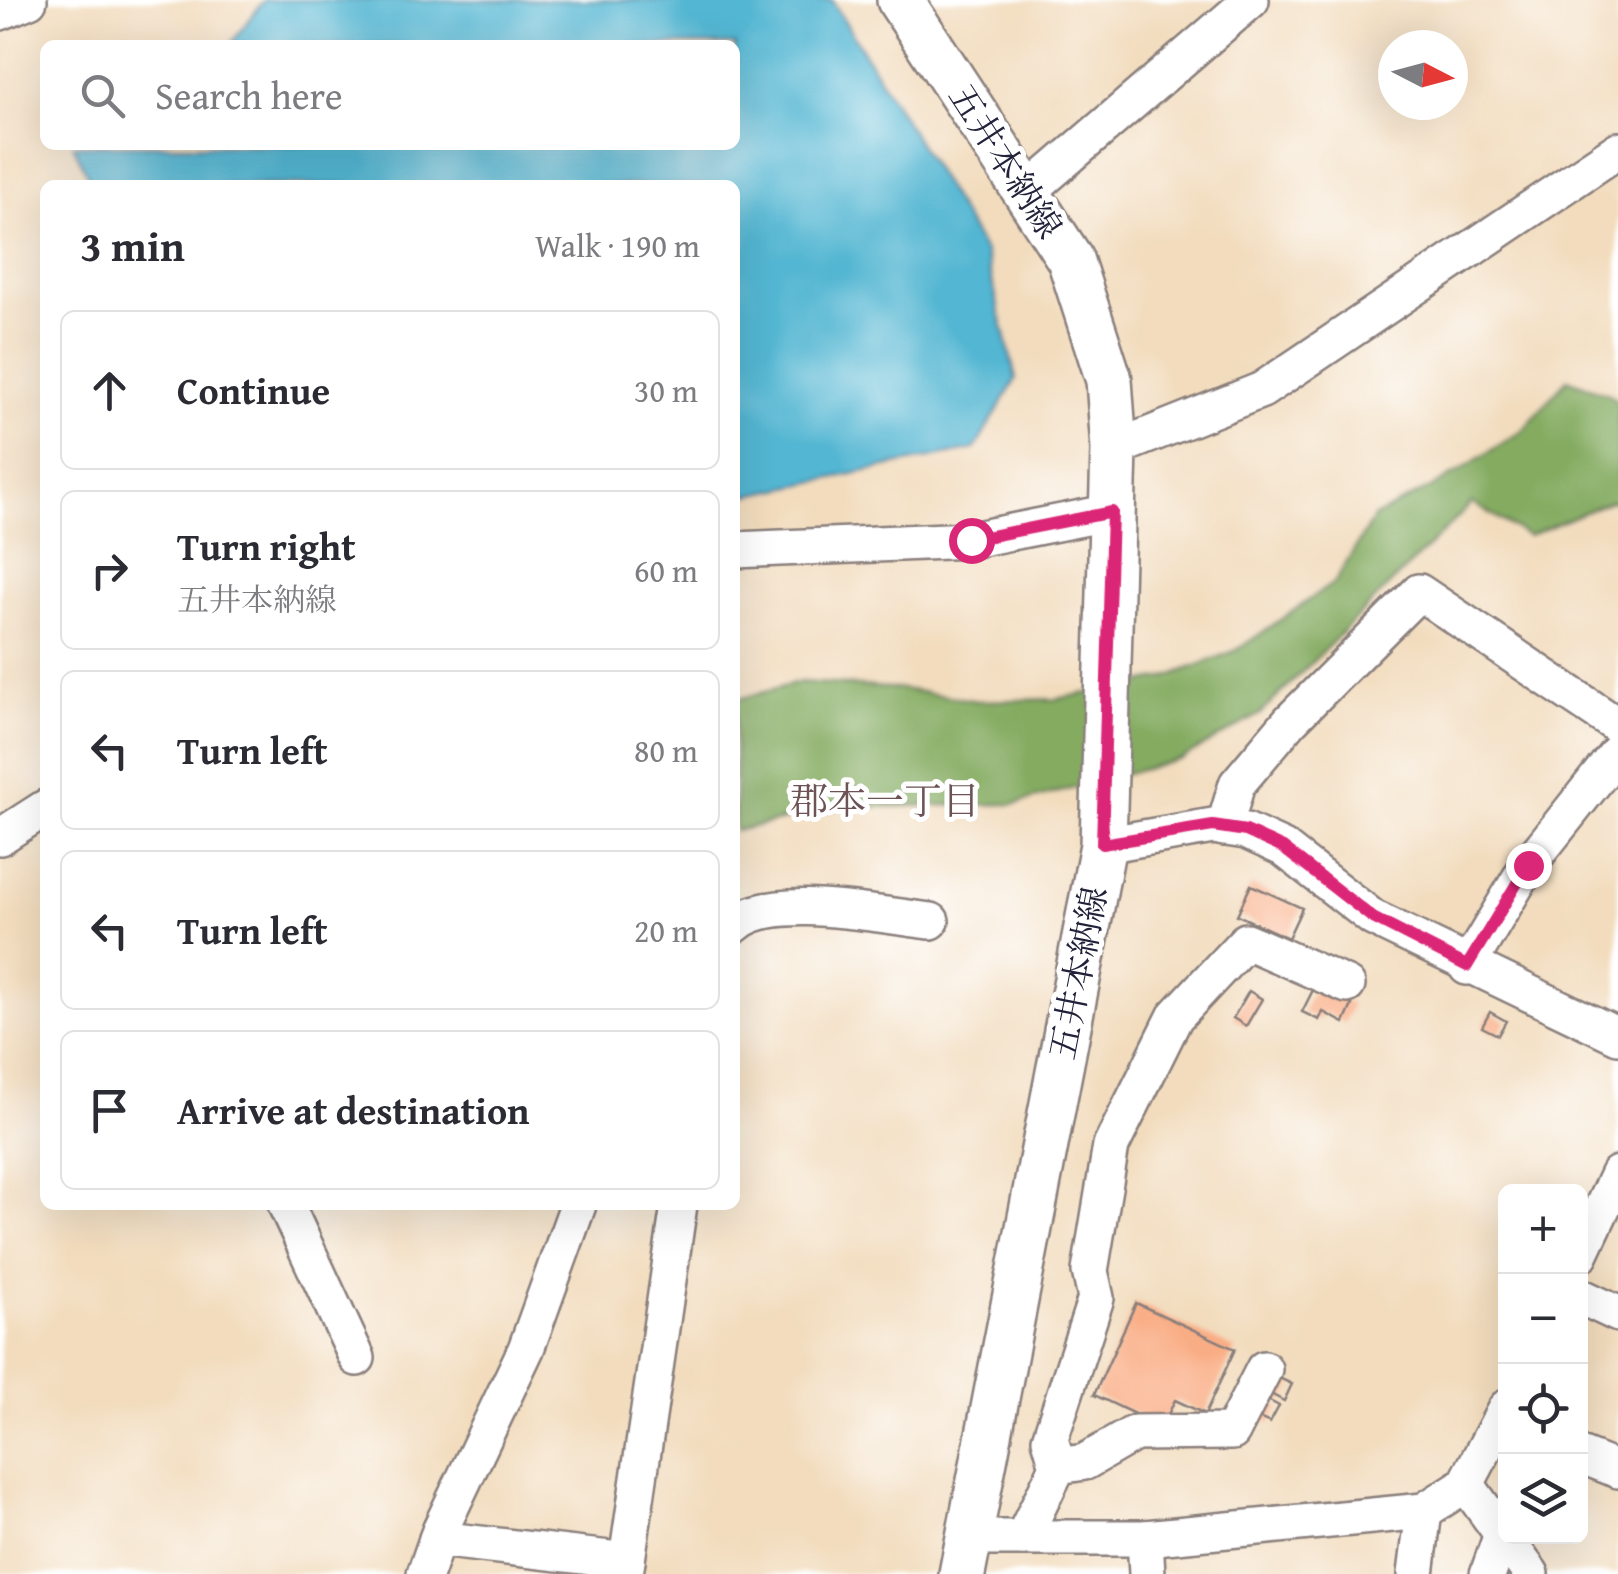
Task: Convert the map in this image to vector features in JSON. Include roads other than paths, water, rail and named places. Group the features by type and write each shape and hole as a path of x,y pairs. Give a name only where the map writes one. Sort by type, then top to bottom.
{"main road":[{"name":"五井本納線","path":"900,0 1070,259 1092,319 1108,380 1114,450 1102,844 966,1556"}],"street":[{"path":"0,12 29,0"},
{"path":"1028,192 1251,0"},
{"path":"1114,450 1262,390 1618,150"},
{"path":"740,550 971,540 1112,512"},
{"path":"1224,828 1237,784 1290,722 1419,592 1618,726"},
{"path":"1467,966 1528,865 1618,752"},
{"path":"0,837 40,811"},
{"path":"1102,844 1213,826 1246,831 1283,848 1373,918 1618,1036"},
{"path":"740,920 747,914 792,907 931,922"},
{"path":"1022,1538 1058,1466 1050,1439 1096,1298 1090,1271 1111,1146 1175,1017 1246,941 1347,986"},
{"path":"1588,1237 1618,1174"},
{"path":"288,1210 358,1358"},
{"path":"425,1574 437,1538 526,1349 576,1210"},
{"path":"437,1538 626,1567 678,1210"},
{"path":"1588,1300 1618,1314"},
{"path":"1058,1466 1085,1462 1135,1433 1232,1432 1264,1370"},
{"path":"966,1556 1022,1538 1145,1538 1424,1511 1466,1484 1498,1427"},
{"path":"1588,1458 1618,1470"},
{"path":"1466,1484 1498,1528"},
{"path":"1416,1574 1424,1511"},
{"path":"1145,1538 1147,1574"},
{"path":"1488,1574 1498,1544"},
{"path":"1509,1544 1531,1574"}],"water":[{"path":"264,0 832,0 985,253 1016,379 975,449 740,497 740,180 90,180 75,150 740,150 740,40 234,40"}],"district":[{"name":"郡本一丁目","path":"885,800"}]}
